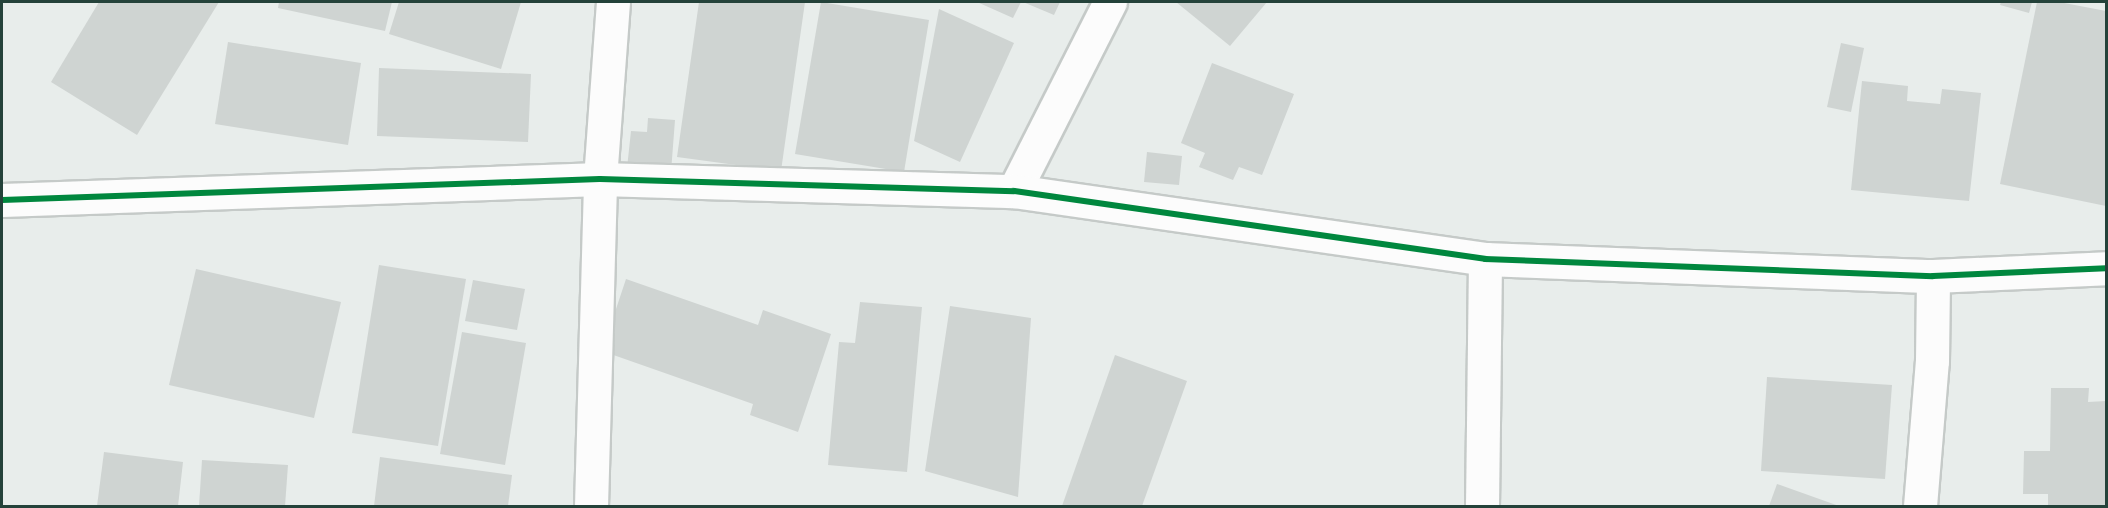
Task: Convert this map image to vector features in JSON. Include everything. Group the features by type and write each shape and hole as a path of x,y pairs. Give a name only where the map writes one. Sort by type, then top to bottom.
{"street":[{"path":"591,507 600,179 613,2"},
{"path":"1014,191 1110,2"},
{"path":"2,200 600,179 1014,191 1485,259 1933,276 2106,268"},
{"path":"1482,507 1485,259"},
{"path":"1920,507 1932,361 1933,276"}],"building":[{"path":"99,2 219,2 137,135 51,82"},
{"path":"279,2 392,2 385,31 278,8"},
{"path":"399,2 521,2 501,69 389,34"},
{"path":"699,2 805,2 781,171 677,157"},
{"path":"821,2 929,20 904,172 795,154"},
{"path":"977,2 1021,2 1013,18"},
{"path":"1023,2 1060,2 1054,15"},
{"path":"1176,2 1267,2 1230,46"},
{"path":"2001,2 2032,2 2029,13 2000,5"},
{"path":"2037,2 2059,2 2106,11 2106,206 2000,184"},
{"path":"939,9 1014,43 960,162 914,141"},
{"path":"228,42 361,63 348,145 215,124"},
{"path":"1841,43 1864,48 1851,112 1827,107"},
{"path":"1212,63 1294,94 1262,175 1239,167 1233,180 1199,167 1205,153 1181,143"},
{"path":"379,68 531,74 528,142 377,136"},
{"path":"1862,81 1908,86 1907,101 1940,104 1942,89 1981,93 1969,201 1851,190"},
{"path":"648,118 675,120 671,172 627,168 631,131 647,132"},
{"path":"1147,152 1182,156 1179,185 1144,182"},
{"path":"379,265 466,279 438,446 352,433"},
{"path":"196,269 341,302 314,418 169,385"},
{"path":"626,279 758,325 763,310 831,334 798,432 750,415 753,404 602,351"},
{"path":"473,280 525,289 517,330 465,321"},
{"path":"860,302 922,307 907,472 828,465 839,342 855,343"},
{"path":"950,306 1031,318 1018,497 925,471"},
{"path":"462,332 526,343 505,465 440,454"},
{"path":"1115,355 1187,381 1142,506 1062,506"},
{"path":"1767,377 1892,385 1885,479 1761,471"},
{"path":"2051,388 2089,388 2088,402 2106,401 2106,506 2048,506 2048,494 2023,494 2024,451 2050,451"},
{"path":"104,452 183,462 178,506 97,506"},
{"path":"380,457 512,475 508,506 374,506"},
{"path":"202,460 288,465 285,506 199,506"},
{"path":"1777,484 1839,506 1769,506"}],"cycle path":[{"path":"2,200 600,179 1014,191 1485,259 1933,276 2106,268"}]}
